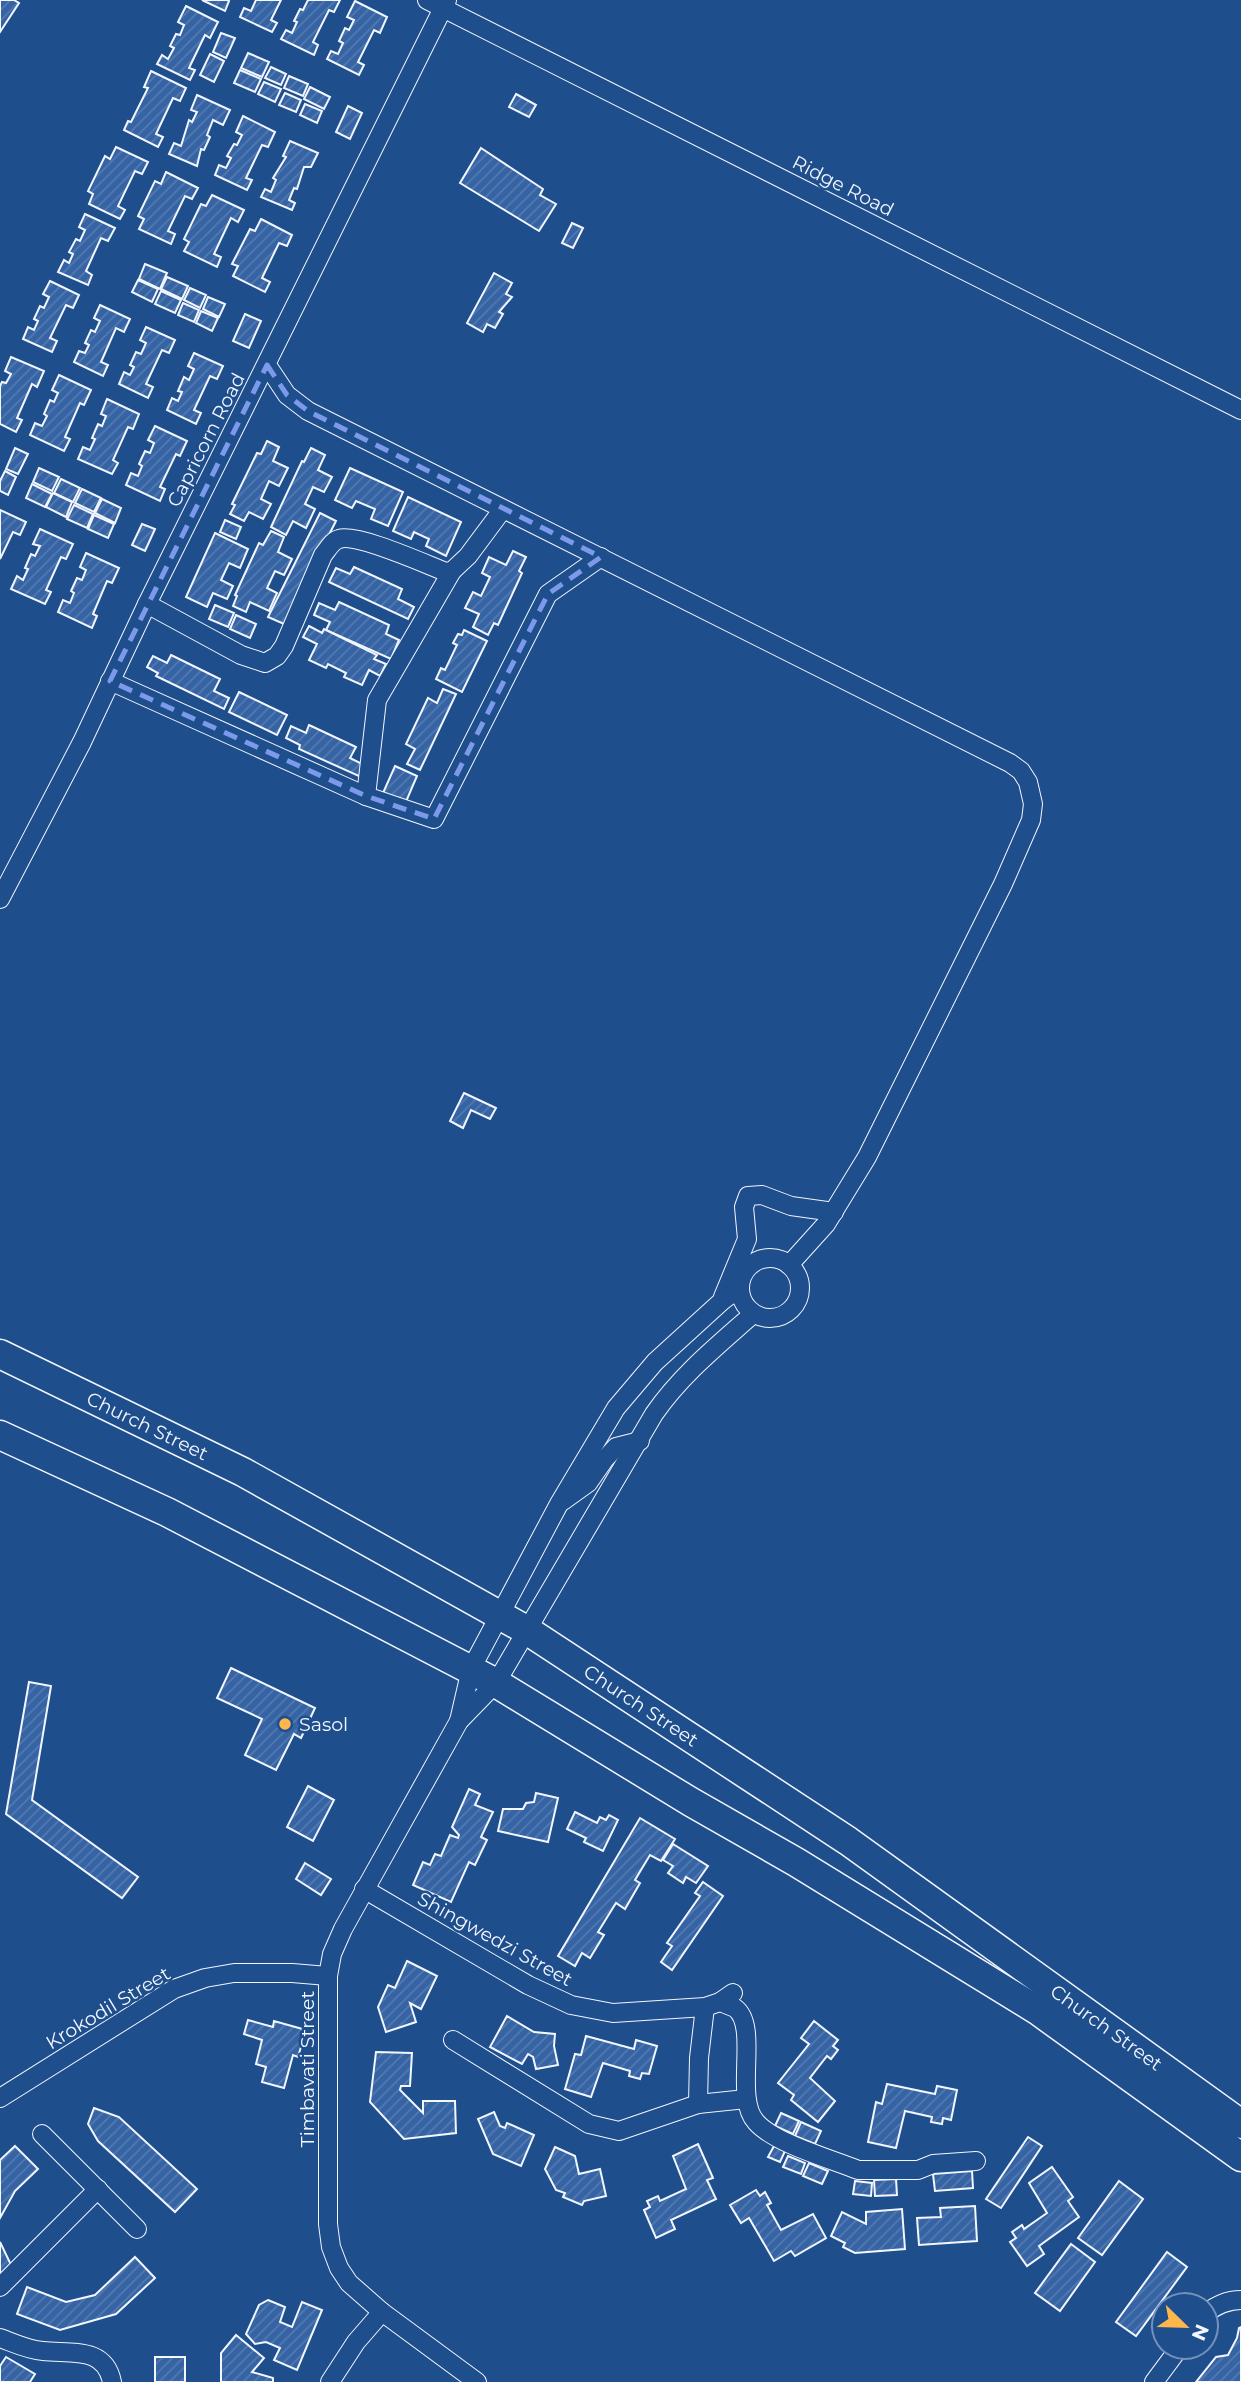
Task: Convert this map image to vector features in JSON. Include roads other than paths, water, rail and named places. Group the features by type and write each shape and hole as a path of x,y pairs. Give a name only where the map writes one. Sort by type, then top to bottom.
{"main road":[{"name":"Church Street","path":"0,1354 243,1472 528,1632 848,1841 1241,2124"},
{"name":"Church Street","path":"0,1435 167,1512 484,1676 691,1802 796,1862 1037,2011 1241,2157"}],"street":[{"name":"Capricorn Road","path":"0,899 82,742 147,604 267,365 439,3"},
{"name":"Ridge Road","path":"439,3 1241,410"},
{"path":"267,365 287,395 308,411 1010,763 1021,771 1032,792 1031,820 1003,884 867,1157 834,1212 789,1265"},
{"path":"366,796 377,700 452,571 468,556 503,509"},
{"path":"147,604 241,655 265,663 277,656 284,646 323,555 332,543 340,538 358,539 446,572 452,571"},
{"path":"110,681 366,796 434,820 548,594 601,557"},
{"path":"722,1300 747,1239 744,1207 748,1196 762,1195 791,1206 834,1212"},
{"path":"762,1259 781,1260 796,1273 800,1292 791,1310 773,1319 753,1314 741,1298 739,1288 745,1270 762,1259"},
{"name":"Timbavati Street","path":"477,2382 382,2312 349,2283 339,2268 331,2246 328,2224 328,1976 332,1954 364,1889 484,1676 501,1617 591,1448 634,1385 655,1362 722,1300 739,1288"},
{"name":"Timbavati Street","path":"459,1721 484,1676 528,1632 671,1390 753,1314"},
{"path":"560,1502 572,1497 588,1483 616,1447 640,1441"},
{"name":"Shingwedzi Street","path":"364,1889 528,1985 571,2005 613,2013 719,2001"},
{"name":"Krokodil Street","path":"0,2098 174,1989 205,1978 255,1972 328,1976"},
{"path":"698,2104 699,2058 719,2001 736,2009 743,2018 746,2099 755,2122 780,2139 858,2170 918,2170 933,2164 976,2161"},
{"path":"453,2040 589,2123 619,2131 698,2104 746,2099"},
{"path":"43,2134 137,2229"},
{"path":"0,2287 98,2189"},
{"path":"1220,2304 1241,2300"},
{"path":"330,2382 356,2342 382,2312"},
{"path":"0,2337 40,2351 92,2355 110,2371 111,2382"},
{"path":"1154,2382 1170,2361"}],"place":[{"name":"Sasol","path":"285,1724"}]}
